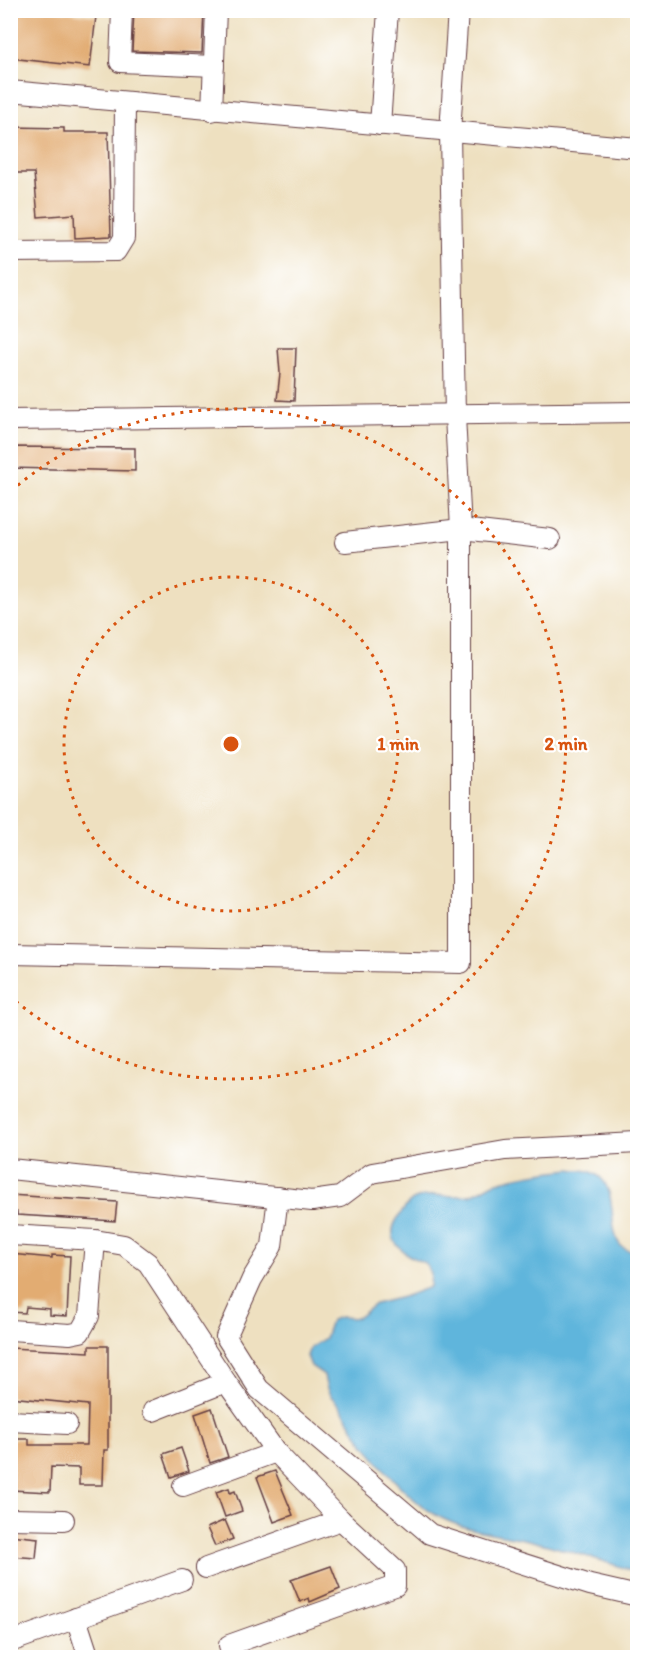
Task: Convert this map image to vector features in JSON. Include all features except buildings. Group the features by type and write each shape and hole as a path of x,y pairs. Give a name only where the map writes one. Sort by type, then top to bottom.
{"street":[{"path":"122,10 120,62 214,66"},
{"path":"212,111 216,10"},
{"path":"380,125 388,10"},
{"path":"10,954 461,963 461,529 455,416 450,132 459,10"},
{"path":"10,92 638,148"},
{"path":"10,252 116,251 124,238 125,103"},
{"path":"10,420 638,412"},
{"path":"345,542 461,529 550,539"},
{"path":"10,1169 312,1201 340,1197 372,1173 505,1150 638,1143"},
{"path":"278,1197 272,1246 252,1279 226,1336 259,1389 430,1534 590,1585 638,1596"},
{"path":"10,1235 94,1240 124,1245 148,1263 226,1382 276,1452 341,1520 395,1570 395,1586 229,1645 233,1658"},
{"path":"10,1330 70,1334 80,1332 88,1316 94,1240"},
{"path":"153,1411 226,1382"},
{"path":"10,1422 67,1425"},
{"path":"183,1486 276,1452"},
{"path":"10,1519 64,1520"},
{"path":"206,1568 341,1520"},
{"path":"10,1642 182,1580"},
{"path":"76,1618 89,1658"}],"water":[{"path":"570,1169 589,1171 601,1178 608,1189 618,1241 625,1249 637,1252 637,1572 542,1544 467,1528 433,1513 404,1490 376,1459 330,1394 324,1375 311,1366 307,1356 310,1348 325,1338 331,1320 340,1317 357,1318 375,1304 430,1287 431,1273 425,1263 402,1251 394,1239 395,1224 405,1208 415,1199 429,1196 469,1195 503,1180"}]}
